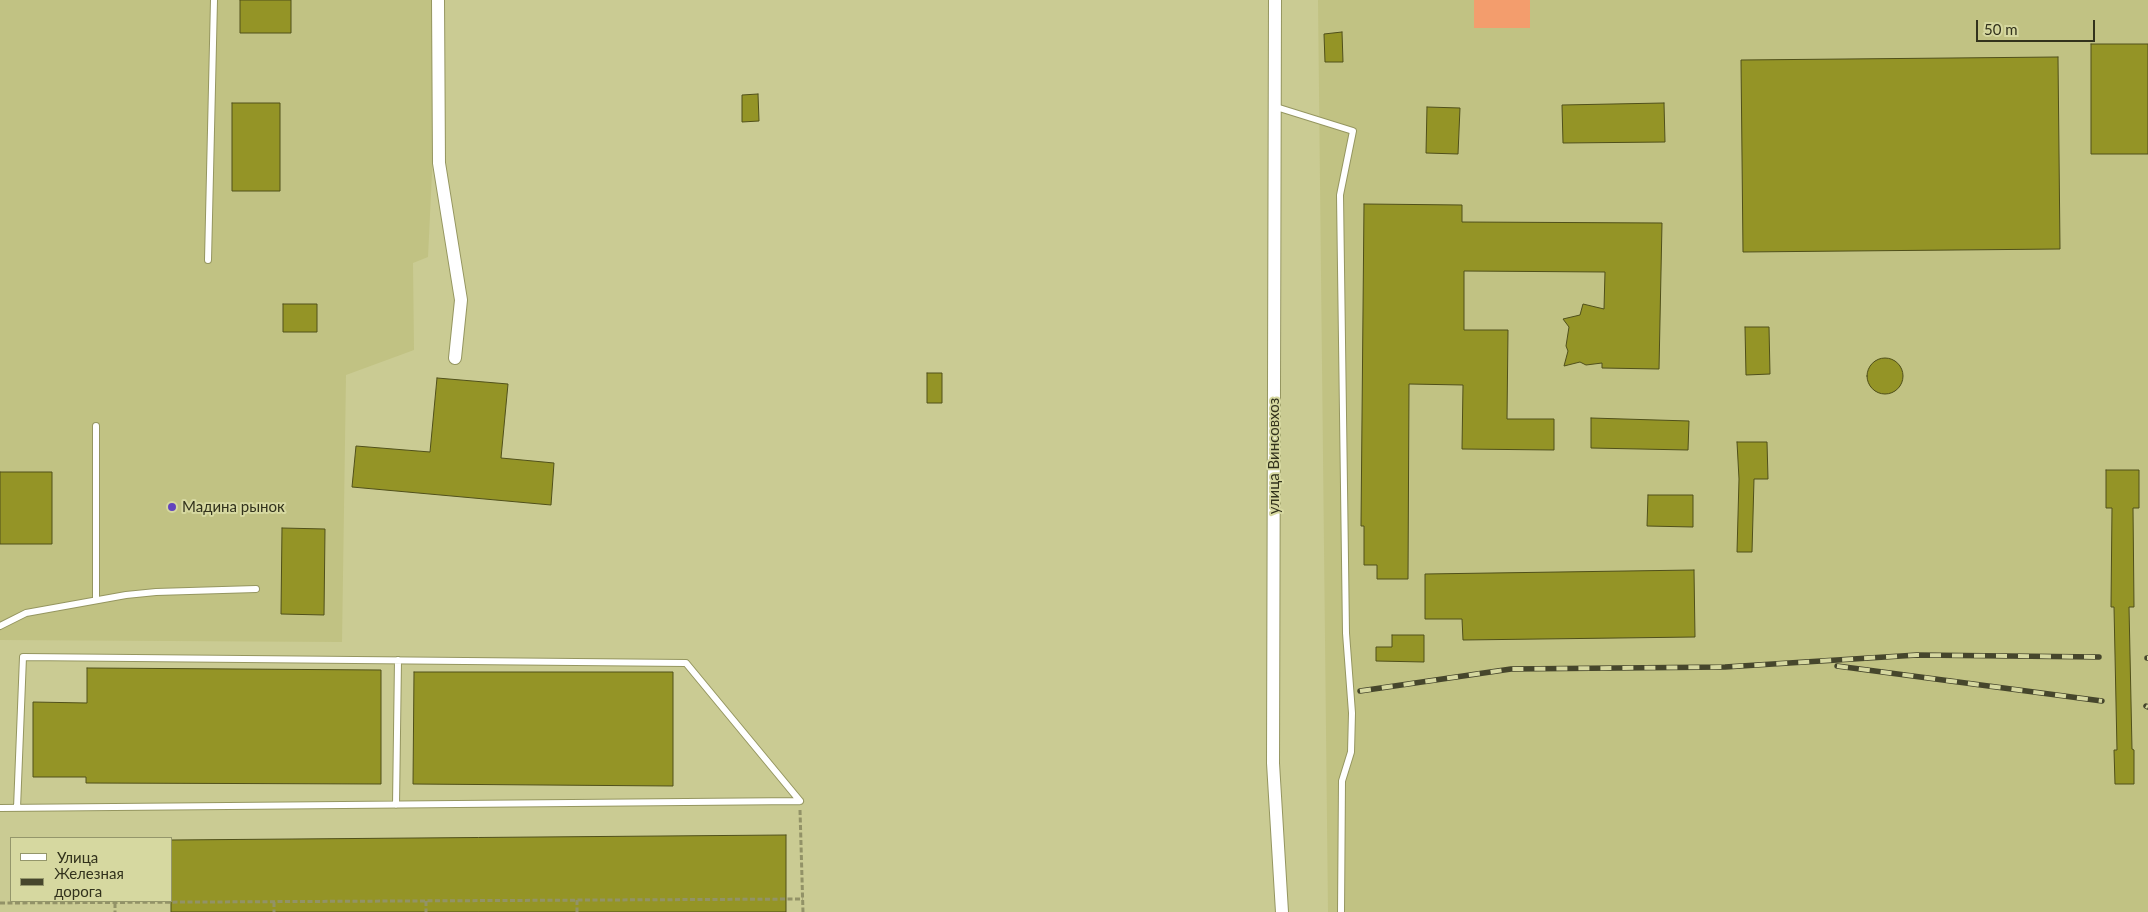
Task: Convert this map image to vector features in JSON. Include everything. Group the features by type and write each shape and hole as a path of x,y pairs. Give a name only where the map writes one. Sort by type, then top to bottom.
{"street":[{"path":"438,0 439,163 461,300 455,358"},
{"name":"улица Винсовхоз","path":"1275,0 1272,763 1282,912"}],"lane":[{"path":"208,260 214,0"},
{"path":"1276,107 1353,131 1340,195 1346,633 1352,713 1351,752 1342,781 1342,912"},
{"path":"96,426 96,600"},
{"path":"0,626 26,613 96,600 156,592 256,589"},
{"path":"17,808 23,657 686,663 800,801"},
{"path":"396,805 398,660"},
{"path":"0,808 800,801"}],"path":[{"path":"800,801 803,912"},
{"path":"0,903 803,899"},
{"path":"577,900 577,912"},
{"path":"426,901 426,912"},
{"path":"274,902 274,912"},
{"path":"115,903 115,912"}],"shaded area":[{"path":"0,0 435,0 436,88 428,257 413,263 414,350 346,375 342,642 0,640"},
{"path":"1318,0 2148,0 2148,912 1328,912"},
{"path":"1474,0 1530,0 1530,28 1474,28"}],"building":[{"path":"240,0 291,0 291,33 240,33"},
{"path":"1342,32 1343,62 1325,62 1324,34"},
{"path":"2091,44 2148,44 2148,154 2091,154"},
{"path":"2058,57 2060,249 1743,252 1741,60"},
{"path":"758,94 759,121 742,122 742,95"},
{"path":"232,103 280,103 280,191 232,191"},
{"path":"1664,103 1665,142 1563,143 1562,105"},
{"path":"1427,107 1460,108 1458,154 1426,153"},
{"path":"1364,204 1462,205 1462,222 1662,223 1659,369 1602,368 1602,363 1586,365 1580,362 1564,366 1568,351 1566,346 1569,327 1563,319 1580,315 1583,304 1604,309 1605,272 1464,271 1464,330 1508,330 1507,419 1554,419 1554,450 1462,449 1463,385 1409,384 1408,579 1377,579 1377,565 1364,565 1364,526 1361,526"},
{"path":"283,304 317,304 317,332 283,332"},
{"path":"1745,327 1769,327 1770,374 1746,375"},
{"path":"1885,358 1897,364 1903,376 1897,388 1885,394 1873,388 1867,376 1873,364"},
{"path":"927,373 942,373 942,403 927,403"},
{"path":"437,378 508,384 501,458 554,463 551,505 352,487 356,446 430,452"},
{"path":"1591,418 1689,421 1688,450 1591,448"},
{"path":"1737,442 1767,442 1768,479 1754,479 1752,552 1737,552 1739,479"},
{"path":"2106,470 2139,470 2139,508 2133,508 2134,607 2129,607 2134,784 2115,784 2114,750 2117,750 2114,607 2111,607 2112,508 2106,508"},
{"path":"0,472 52,472 52,544 0,544"},
{"path":"1648,495 1693,495 1693,527 1647,526"},
{"path":"282,528 325,529 324,615 281,614"},
{"path":"1694,570 1695,637 1463,640 1462,619 1425,619 1425,574"},
{"path":"1392,635 1424,635 1424,662 1376,661 1376,647 1392,647"},
{"path":"87,668 381,670 381,784 86,783 86,777 33,777 33,702 87,703"},
{"path":"414,672 673,672 673,786 413,784"},
{"path":"786,835 786,912 171,912 172,840"}],"railway":[{"path":"1360,691 1511,669 1725,667 1917,655 2099,657"},
{"path":"1837,666 2102,701"}],"place":[{"name":"Мадина рынок","path":"172,507"}]}
